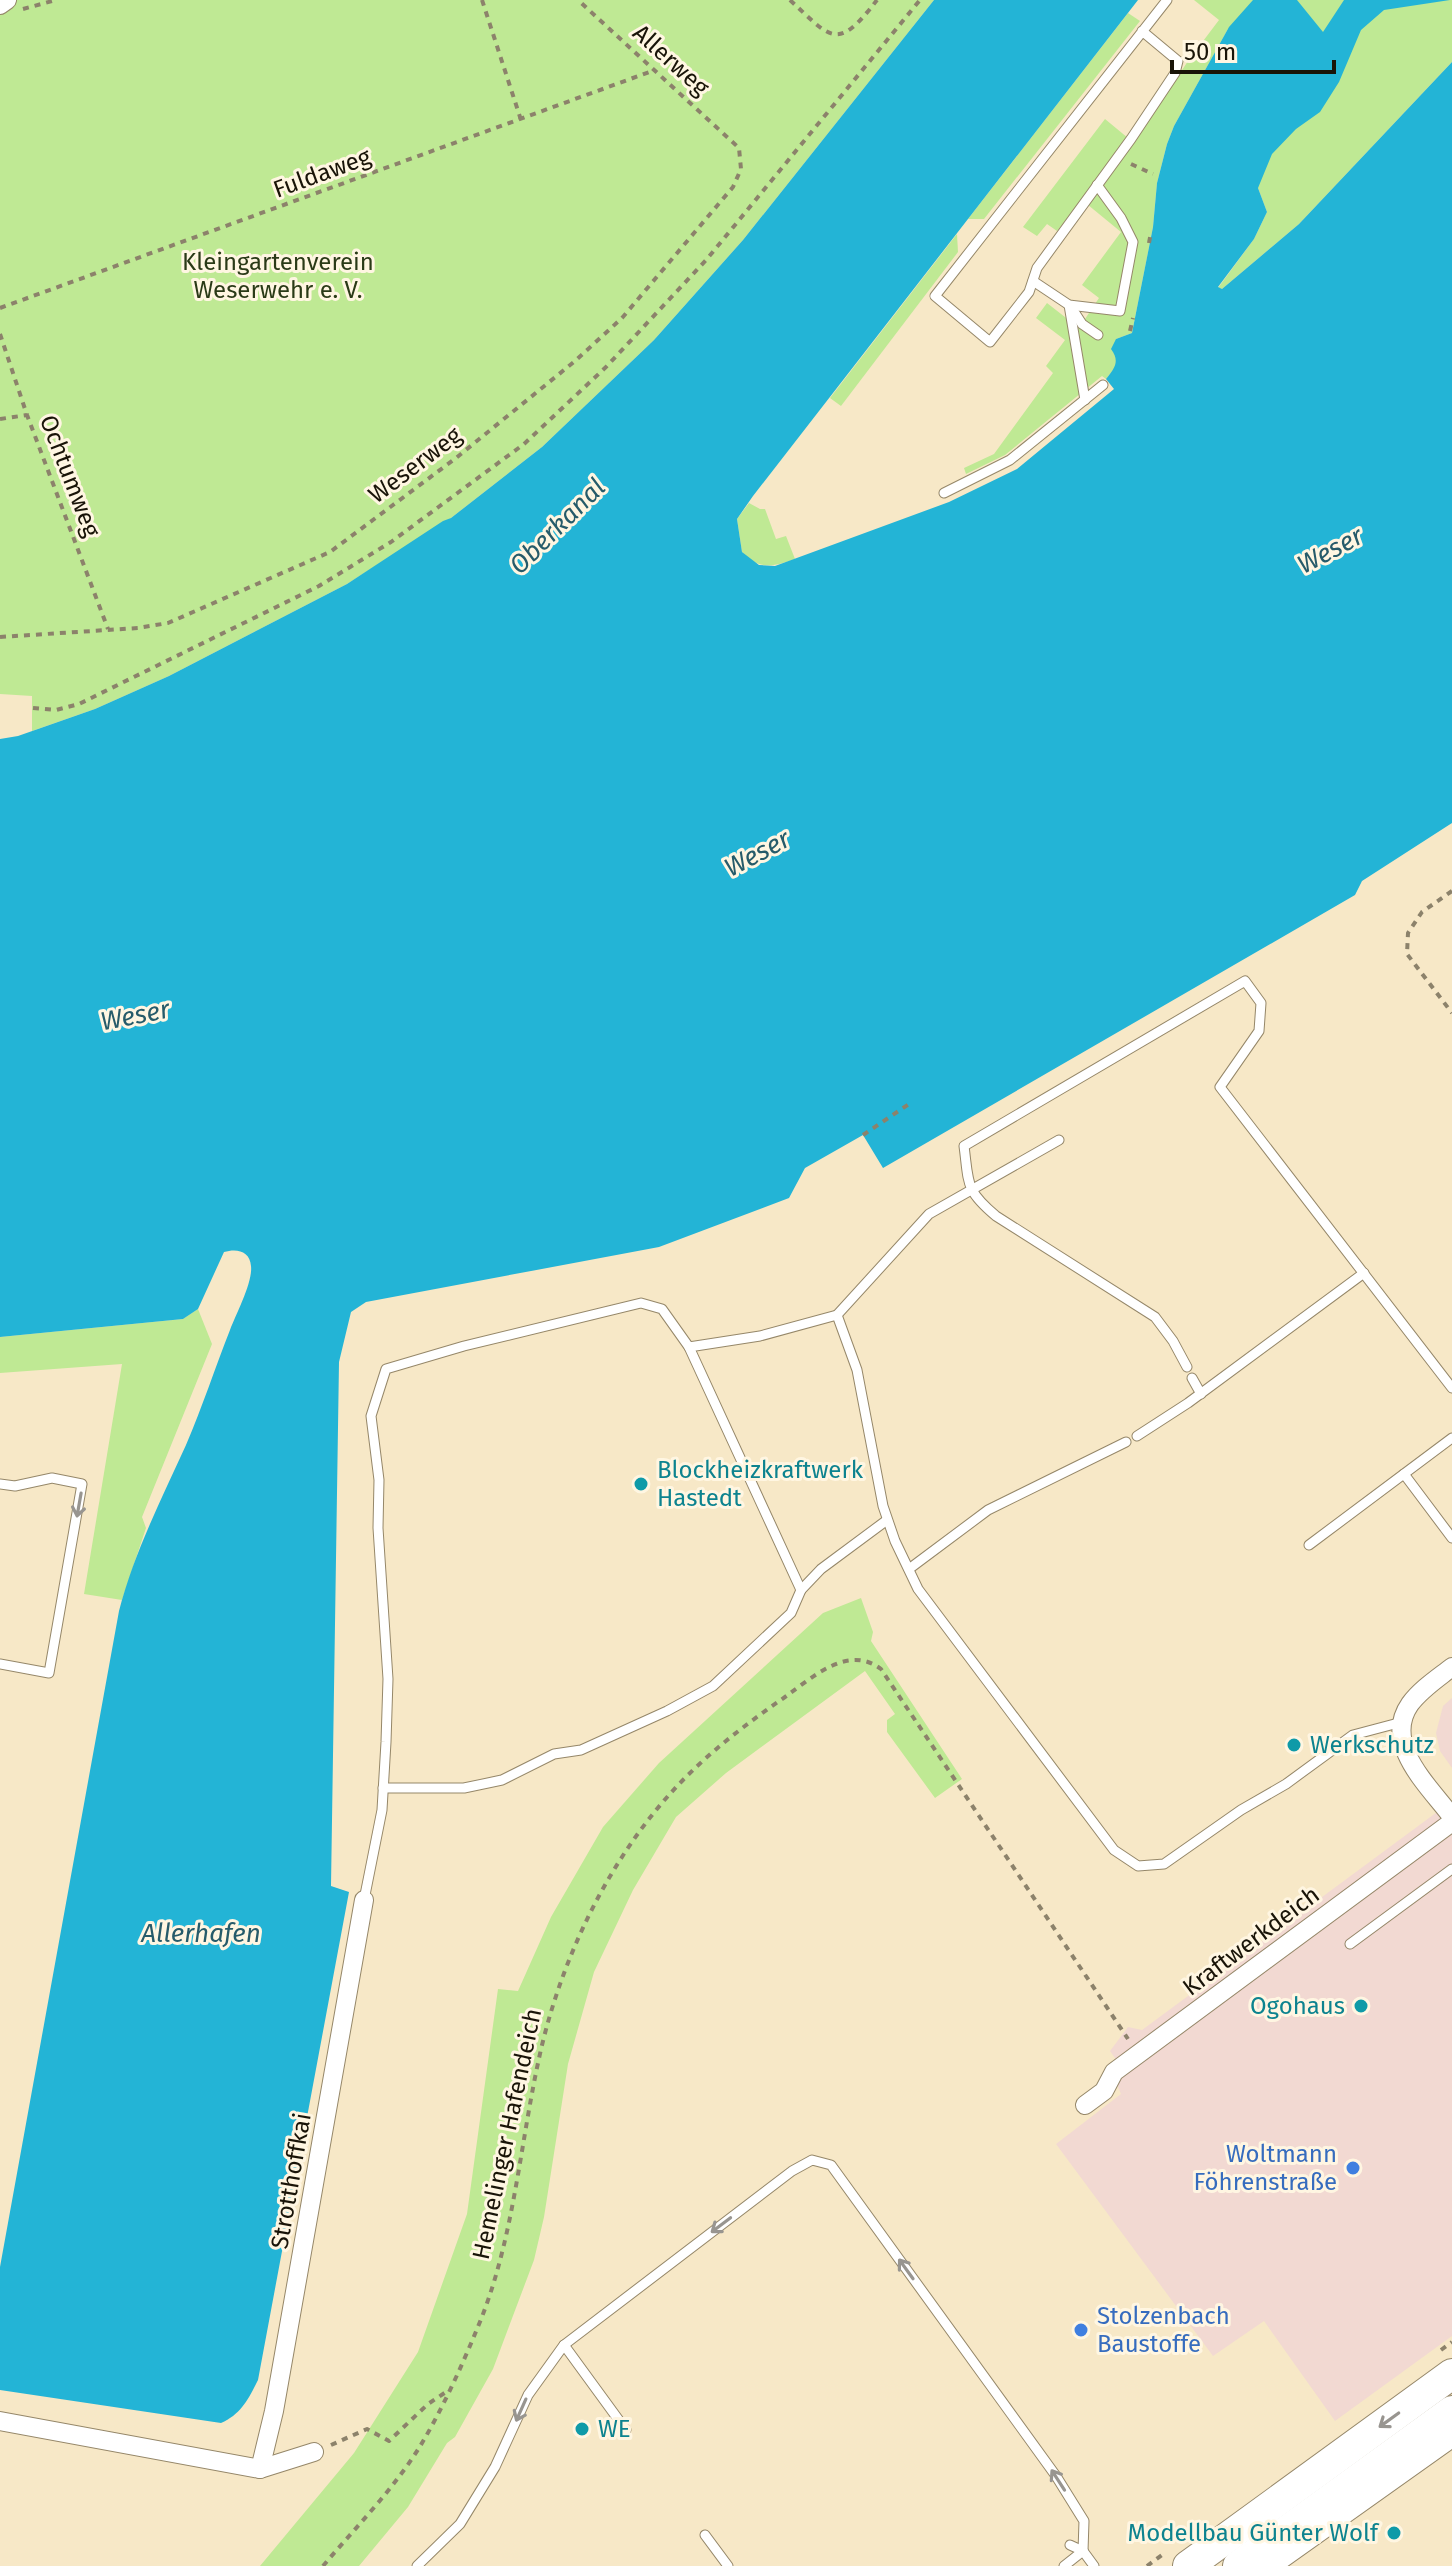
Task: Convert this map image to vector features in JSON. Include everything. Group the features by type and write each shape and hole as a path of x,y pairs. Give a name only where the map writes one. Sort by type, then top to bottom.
{"main road":[{"path":"1188,2566 1452,2374"},
{"path":"1238,2566 1452,2411"}],"street":[{"path":"1452,1667 1409,1705 1402,1722 1401,1742 1409,1759 1452,1819"},
{"name":"Kraftwerkdeich","path":"1085,2105 1104,2091 1114,2072 1452,1819"},
{"name":"Strotthoffkai","path":"260,2469 274,2411 364,1900"},
{"path":"0,2421 260,2469 314,2452"},
{"path":"1272,2566 1452,2438"}],"lane":[{"path":"1142,31 1178,61 1175,73 1037,268 1029,292 990,342 935,296 1142,31 1167,0"},
{"path":"1069,305 1120,311 1133,242 1121,218 1097,185"},
{"path":"1033,281 1069,305 1082,324 1098,335"},
{"path":"1069,305 1085,400"},
{"path":"944,493 1010,460 1103,385"},
{"path":"1187,1367 1155,1317 996,1216 970,1190 964,1146 1245,981 1261,1003 1259,1031 1220,1087 1452,1388"},
{"path":"689,1347 760,1336 837,1315 929,1214 1059,1140"},
{"path":"1137,1436 1201,1394 1364,1273"},
{"path":"364,1900 382,1810 388,1679 378,1528 379,1480 371,1416 386,1369 464,1346 641,1303 662,1309 689,1347 801,1590"},
{"path":"837,1315 857,1370 887,1520 918,1589 1114,1850 1138,1866 1164,1864 1241,1810 1286,1784 1353,1735 1402,1722"},
{"path":"1192,1378 1201,1394"},
{"path":"1309,1545 1452,1438"},
{"path":"909,1569 988,1510 1126,1442"},
{"path":"1404,1474 1452,1538"},
{"path":"0,1484 15,1486 52,1478 82,1484 49,1673 0,1664"},
{"path":"383,1788 464,1788 502,1780 554,1754 581,1750 713,1686 791,1613 801,1590 821,1569 887,1520"},
{"path":"1350,1944 1452,1869"},
{"path":"417,2566 460,2524 495,2467 528,2395 564,2345 792,2171 812,2160 831,2165 1056,2476 1084,2521 1083,2551 1064,2566"},
{"path":"564,2345 626,2430"},
{"path":"705,2535 728,2566"},
{"path":"1070,2545 1083,2551 1094,2566"}],"path":[{"path":"7,6 56,0"},
{"path":"482,0 521,120"},
{"name":"Allerweg","path":"578,0 739,148"},
{"path":"790,0 824,32 834,36 845,34 858,25 877,0"},
{"path":"33,708 56,710 79,704 319,586 391,542 524,444 606,367 707,259 920,0"},
{"name":"Fuldaweg","path":"0,308 655,70"},
{"name":"Weserweg","path":"0,637 168,623 330,552 456,458 575,361 622,318 733,187 741,169 739,148"},
{"path":"1119,156 1138,170 1153,174"},
{"name":"Ochtumweg","path":"0,334 27,415 108,629"},
{"path":"0,419 27,415"},
{"path":"1452,891 1422,912 1408,933 1407,954 1452,1013"},
{"path":"863,1135 909,1104"},
{"name":"Hemelinger Hafendeich","path":"323,2566 419,2449 478,2327 507,2239 538,2062 574,1945 594,1908 654,1812 716,1748 836,1663 857,1658 881,1669 1139,2054"},
{"path":"314,2452 367,2429 389,2441 428,2404 448,2391"}],"shaded area":[{"path":"1452,1698 1452,1768 1440,1751 1436,1733 1443,1706"},
{"path":"1452,1801 1452,2336 1335,2421 1264,2321 1213,2356 1056,2144 1121,2094 1118,2076 1124,2071 1110,2051 1128,2027 1142,2030"}],"green space":[{"name":"Kleingartenverein Weserwehr e. V.","path":"0,0 934,0 743,240 654,340 542,447 451,518 347,584 169,676 95,709 32,731 32,696 0,694"},
{"path":"1194,0 1452,0 1452,62 1299,224 1222,289 1218,288 1254,239 1267,212 1258,188 1228,29 1167,144 1157,183 1153,227 1132,333 1116,339 1117,365 1106,379 1102,376 1005,455 966,474 964,468 994,454 1053,373 1046,366 1065,340 1036,318 1047,303 1079,328 1099,298 1082,285 1121,232 1082,200 1057,231 1047,224 1037,236 1023,227 1105,119 1134,143 1219,20"},
{"path":"1128,13 1140,21 984,219 968,219"},
{"path":"957,234 958,252 841,406 830,398"},
{"path":"749,503 765,509 776,539 786,536 795,559 767,565 754,562 742,552 737,519"},
{"path":"198,1309 212,1344 142,1517 146,1528 122,1600 84,1594 122,1364 0,1373 0,1337 183,1319"},
{"path":"861,1598 873,1632 871,1641 962,1779 935,1798 887,1732 887,1720 895,1714 865,1671 726,1773 676,1817 633,1890 594,1972 568,2064 544,2217 534,2260 493,2369 455,2437 447,2443 408,2507 359,2566 260,2566 354,2453 418,2352 467,2214 498,1989 518,1991 551,1917 603,1827 659,1763 823,1613"}],"water":[{"path":"934,0 1138,0 753,496 737,519 742,552 759,565 775,566 949,502 1017,469 1114,389 1106,379 1115,364 1111,349 1116,339 1132,333 1153,227 1157,183 1167,144 1229,27 1253,0 1297,0 1323,32 1344,0 1450,0 1384,10 1361,30 1339,82 1320,112 1296,129 1272,154 1258,188 1267,212 1254,239 1218,287 1222,289 1299,224 1452,62 1452,823 1362,881 1355,895 883,1168 863,1135 805,1168 789,1198 659,1247 366,1302 351,1312 339,1362 331,1886 349,1892 258,2380 243,2406 221,2423 0,2390 0,2267 119,1611 140,1547 192,1431 244,1298 251,1266 242,1252 224,1252 198,1309 183,1319 0,1337 0,739 18,736 95,709 169,676 347,584 451,518 542,447 654,340 743,240"}],"place":[{"name":"Blockheizkraftwerk Hastedt","path":"641,1484"},
{"name":"Werkschutz","path":"1294,1745"},
{"name":"Ogohaus","path":"1361,2006"},
{"name":"Woltmann Föhrenstraße","path":"1353,2168"},
{"name":"Stolzenbach Baustoffe","path":"1081,2330"},
{"name":"WE","path":"582,2429"},
{"name":"Modellbau Günter Wolf","path":"1394,2533"}],"water label":[{"name":"Oberkanal","path":"557,526"},
{"name":"Weser","path":"1330,550"},
{"name":"Weser","path":"757,853"},
{"name":"Weser","path":"135,1015"},
{"name":"Allerhafen","path":"201,1933"}]}
